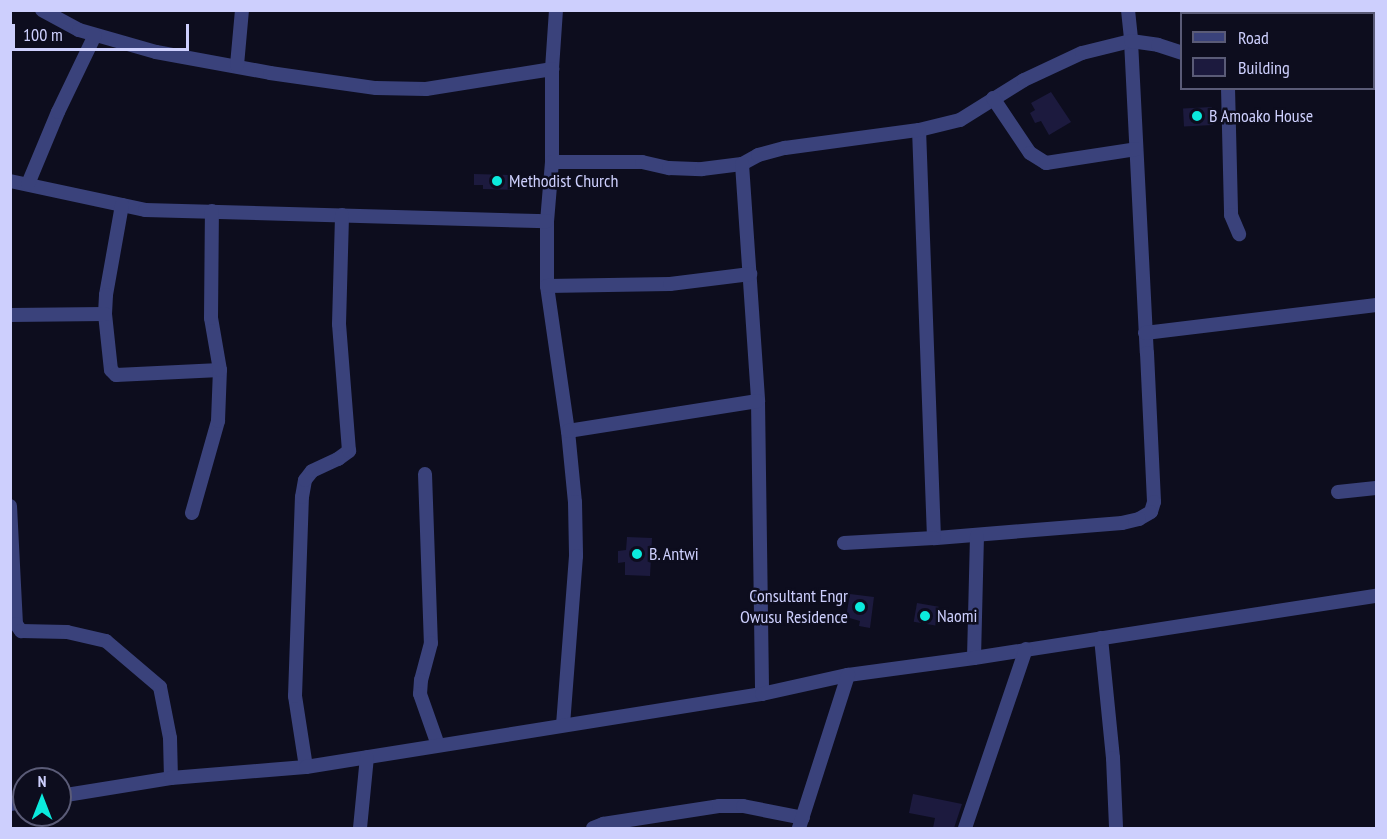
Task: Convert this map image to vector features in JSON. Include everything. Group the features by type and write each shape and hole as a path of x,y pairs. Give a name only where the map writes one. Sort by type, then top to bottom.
{"street":[{"path":"42,10 80,30 156,52 333,83 376,88 426,89 552,69"},
{"path":"237,65 242,10"},
{"path":"556,10 552,69 552,162 547,221 547,286 568,431 575,502 576,556 563,725"},
{"path":"844,543 977,536 1122,522 1140,519 1151,512 1154,502 1128,10"},
{"path":"28,184 58,112 95,35"},
{"path":"552,162 642,162 669,168 702,169 741,164 758,155 785,148 919,130 960,120 993,98 1045,69 1082,53 1131,41 1158,45 1180,52"},
{"path":"1228,90 1231,215 1239,234"},
{"path":"993,98 1030,153 1046,164 1136,149"},
{"path":"919,130 934,538"},
{"path":"741,164 758,401 762,693"},
{"path":"10,181 145,210 547,221"},
{"path":"122,205 106,295 105,314 109,361 117,375 220,370"},
{"path":"192,513 218,421 220,370 211,318 212,211"},
{"path":"306,767 295,696 302,497 305,480 312,471 338,459 349,451 339,324 342,215"},
{"path":"547,286 670,284 750,274"},
{"path":"1145,333 1377,305"},
{"path":"10,315 105,314"},
{"path":"568,431 758,401"},
{"path":"425,474 431,643 421,680 420,694 438,745"},
{"path":"1338,492 1377,489"},
{"path":"10,506 16,624 21,632 68,632 106,641 160,687 170,738 171,778"},
{"path":"974,658 977,536"},
{"path":"72,794 171,778 306,767 762,693 848,675 1377,596"},
{"path":"1101,638 1113,758 1116,828"},
{"path":"965,828 1026,649"},
{"path":"593,828 603,824 719,806 743,806 801,823 848,675"},
{"path":"360,828 367,757"}],"building":[{"path":"1051,92 1071,122 1049,135 1041,121 1035,123 1030,113 1035,110 1031,103"},
{"path":"1212,107 1213,125 1184,126 1183,109"},
{"path":"474,174 514,175 514,190 483,189 483,185 474,185"},
{"path":"627,537 652,538 650,576 625,575 625,562 618,563 618,551 626,550"},
{"name":"Consultant Engr Owusu Residence","path":"850,594 874,597 870,628 859,626 860,621 846,617"},
{"path":"917,603 939,607 935,626 914,622"},
{"path":"913,794 962,804 954,828 933,828 935,818 909,813"}],"place":[{"name":"B Amoako House","path":"1197,116"},
{"name":"Methodist Church","path":"497,181"},
{"name":"B. Antwi","path":"637,554"},
{"name":"Consultant Engr Owusu Residence","path":"860,607"},
{"name":"Naomi","path":"925,616"}]}
